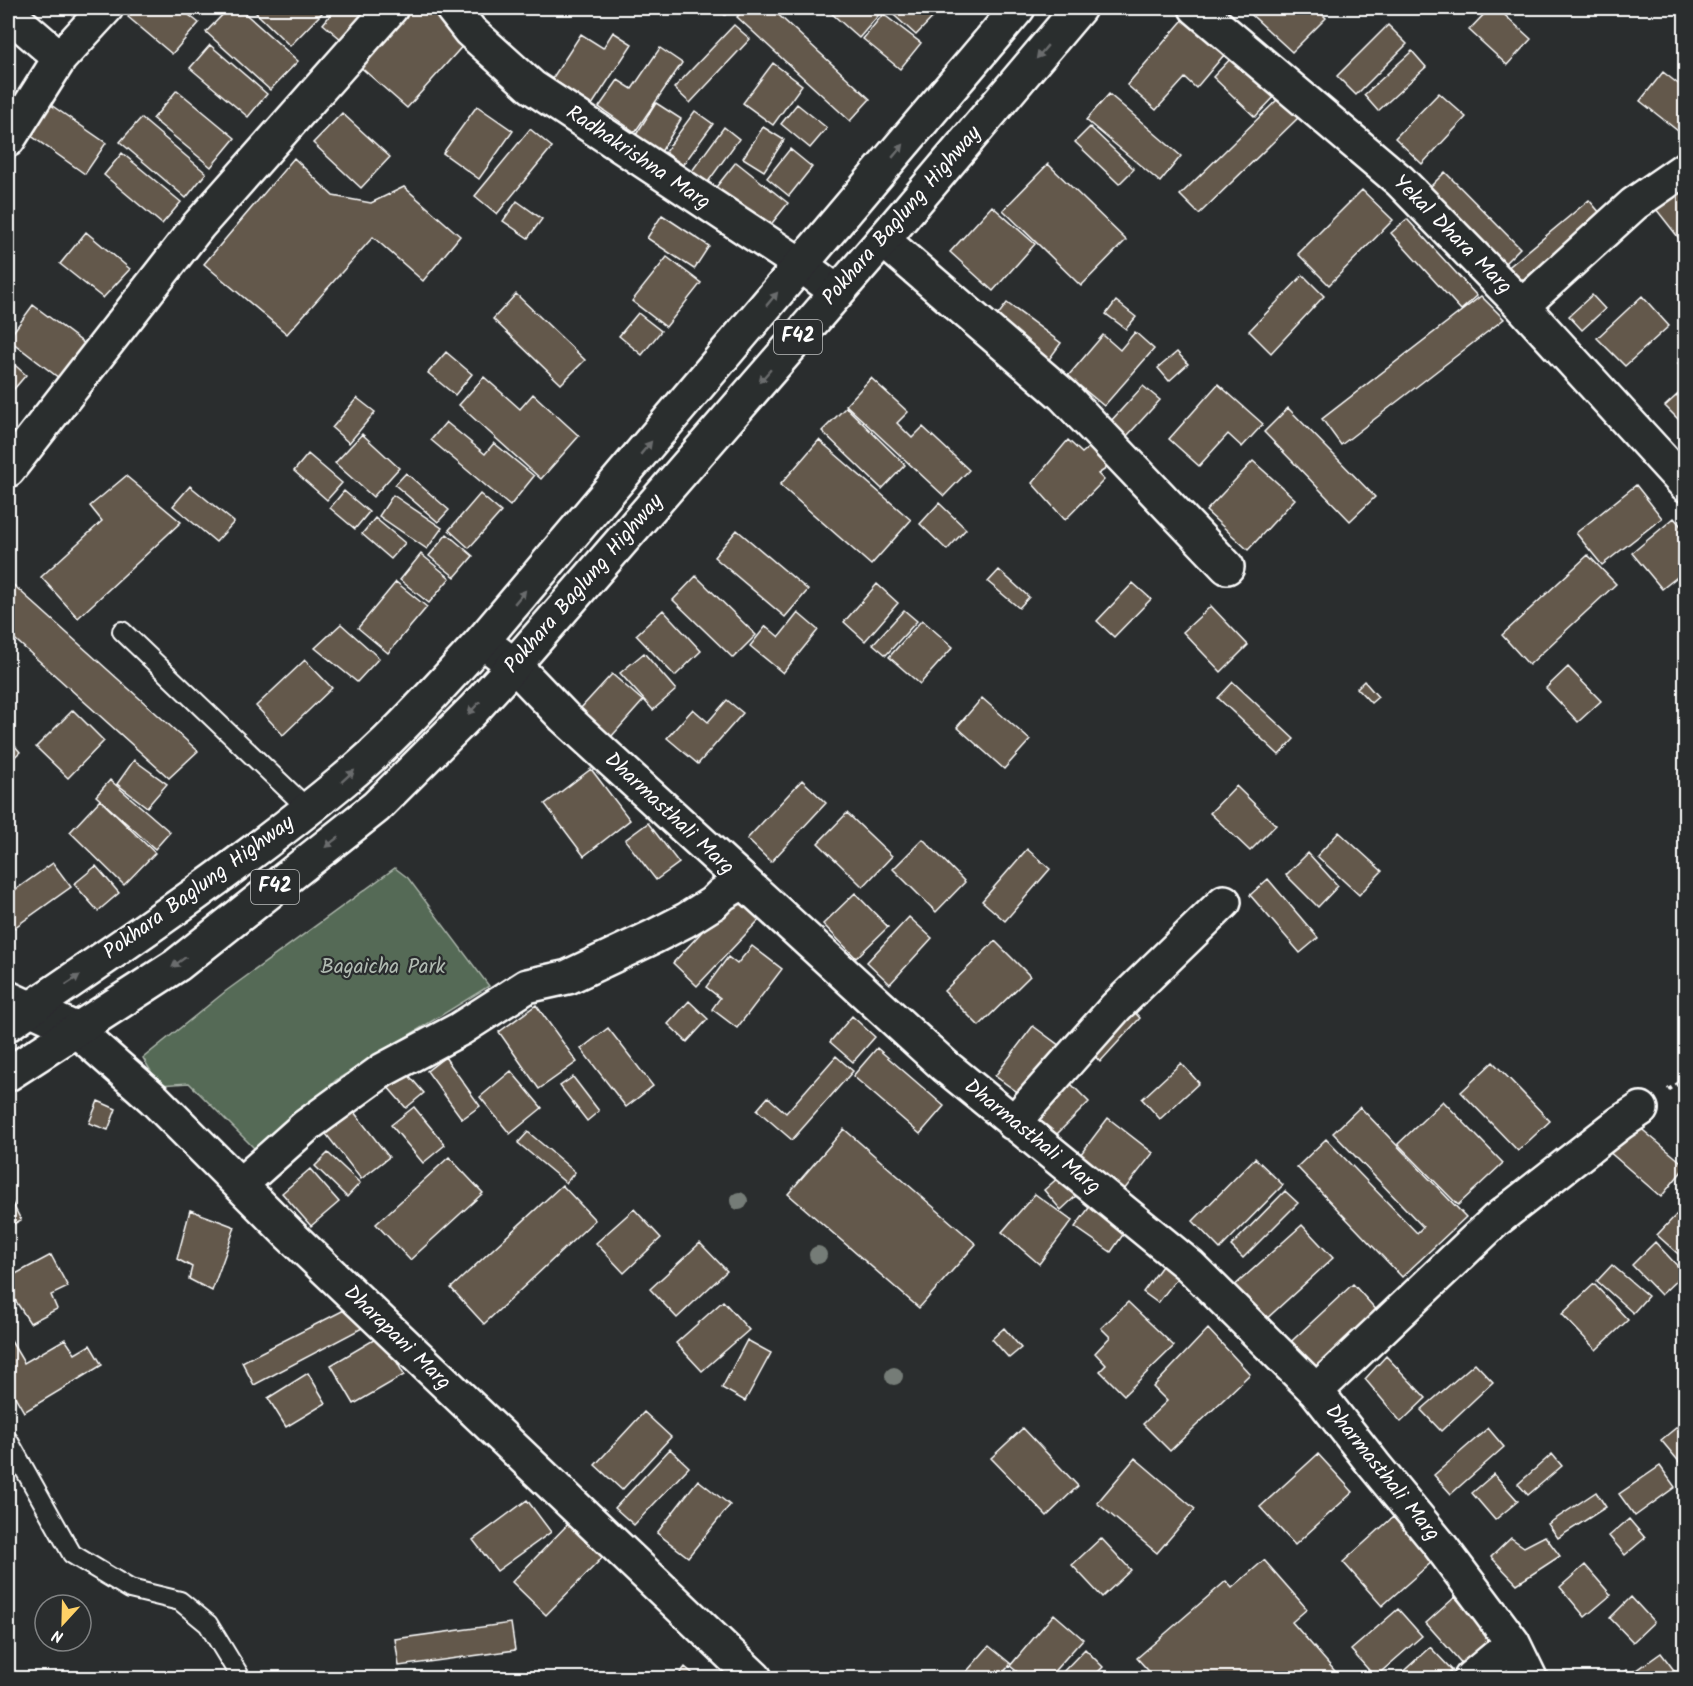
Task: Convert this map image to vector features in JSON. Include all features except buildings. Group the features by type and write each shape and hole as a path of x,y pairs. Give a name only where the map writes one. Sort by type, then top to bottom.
{"main road":[{"path":"8,140 60,58 106,8"},
{"path":"8,470 198,226 391,8"},
{"name":"Radhakrishna Marg","path":"452,8 470,31 532,87 837,291"},
{"name":"Pokhara Baglung Highway","path":"16,1010 185,902 345,779 411,717 482,641 1018,8"},
{"name":"Pokhara Baglung Highway","path":"8,1074 177,964 376,807 514,666 837,291 884,240 1079,8"},
{"name":"Yekal Dhara Marg","path":"1196,8 1400,181 1522,306 1686,485"},
{"path":"8,13 60,58"},
{"path":"1522,306 1634,204 1686,168"},
{"path":"884,240 1063,395 1227,567"},
{"name":"Dharmasthali Marg","path":"482,641 514,666 564,717 945,1066 1190,1266 1316,1391 1439,1544 1513,1643 1530,1678"},
{"path":"240,1185 306,1126 383,1070 460,1029 526,986 568,977 653,937 686,920 743,882"},
{"path":"1013,1123 1116,1007 1224,902"},
{"name":"Dharapani Marg","path":"16,1010 75,1029 154,1100 373,1315 755,1678"},
{"path":"1316,1391 1496,1220 1641,1109"},
{"path":"1471,1678 1513,1643"}],"lane":[{"path":"122,631 307,808"},
{"path":"8,1440 72,1554 130,1589 180,1601 208,1624 241,1678"}],"green space":[{"name":"Bagaicha Park","path":"395,868 408,878 489,986 336,1080 258,1152 189,1083 159,1085 143,1058 226,991"}]}
